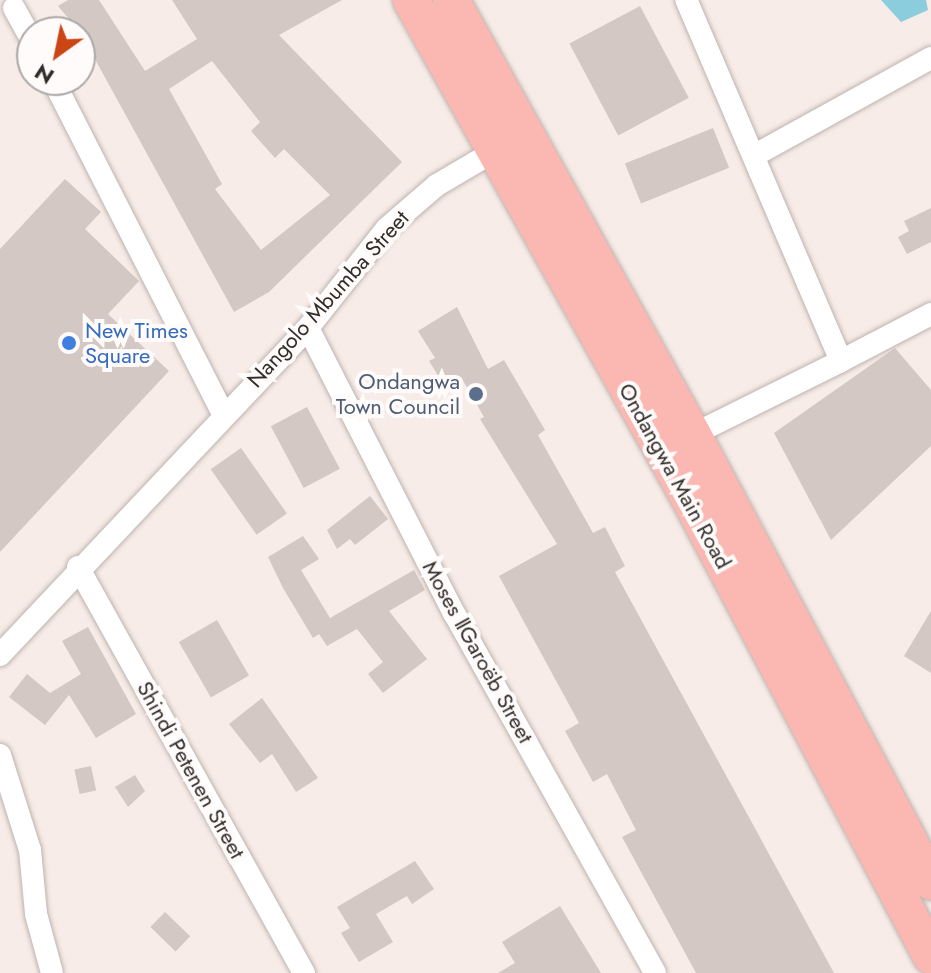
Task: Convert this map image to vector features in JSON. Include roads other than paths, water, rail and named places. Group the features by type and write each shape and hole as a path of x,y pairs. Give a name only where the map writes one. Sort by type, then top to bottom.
{"main road":[{"name":"Ondangwa Main Road","path":"411,0 495,151 677,442 931,882"},
{"name":"Ondangwa Main Road","path":"451,0 677,442 931,956"}],"street":[{"path":"433,0 495,151"},
{"path":"686,0 841,361"},
{"path":"755,155 931,58"},
{"path":"61,96 223,414"},
{"name":"Nangolo Mbumba Street","path":"0,655 78,567 308,328 387,228 437,185 495,151"},
{"path":"677,442 931,314"},
{"name":"Moses ǁGaroëb Street","path":"308,328 454,613 655,973"},
{"name":"Shindi Petenen Street","path":"78,567 304,973"},
{"path":"0,755 30,850 36,914 52,973"}],"water":[{"path":"881,0 926,0 928,10 901,22"}],"place":[{"name":"New Times Square","path":"69,343"},
{"name":"Ondangwa Town Council","path":"476,394"}]}
